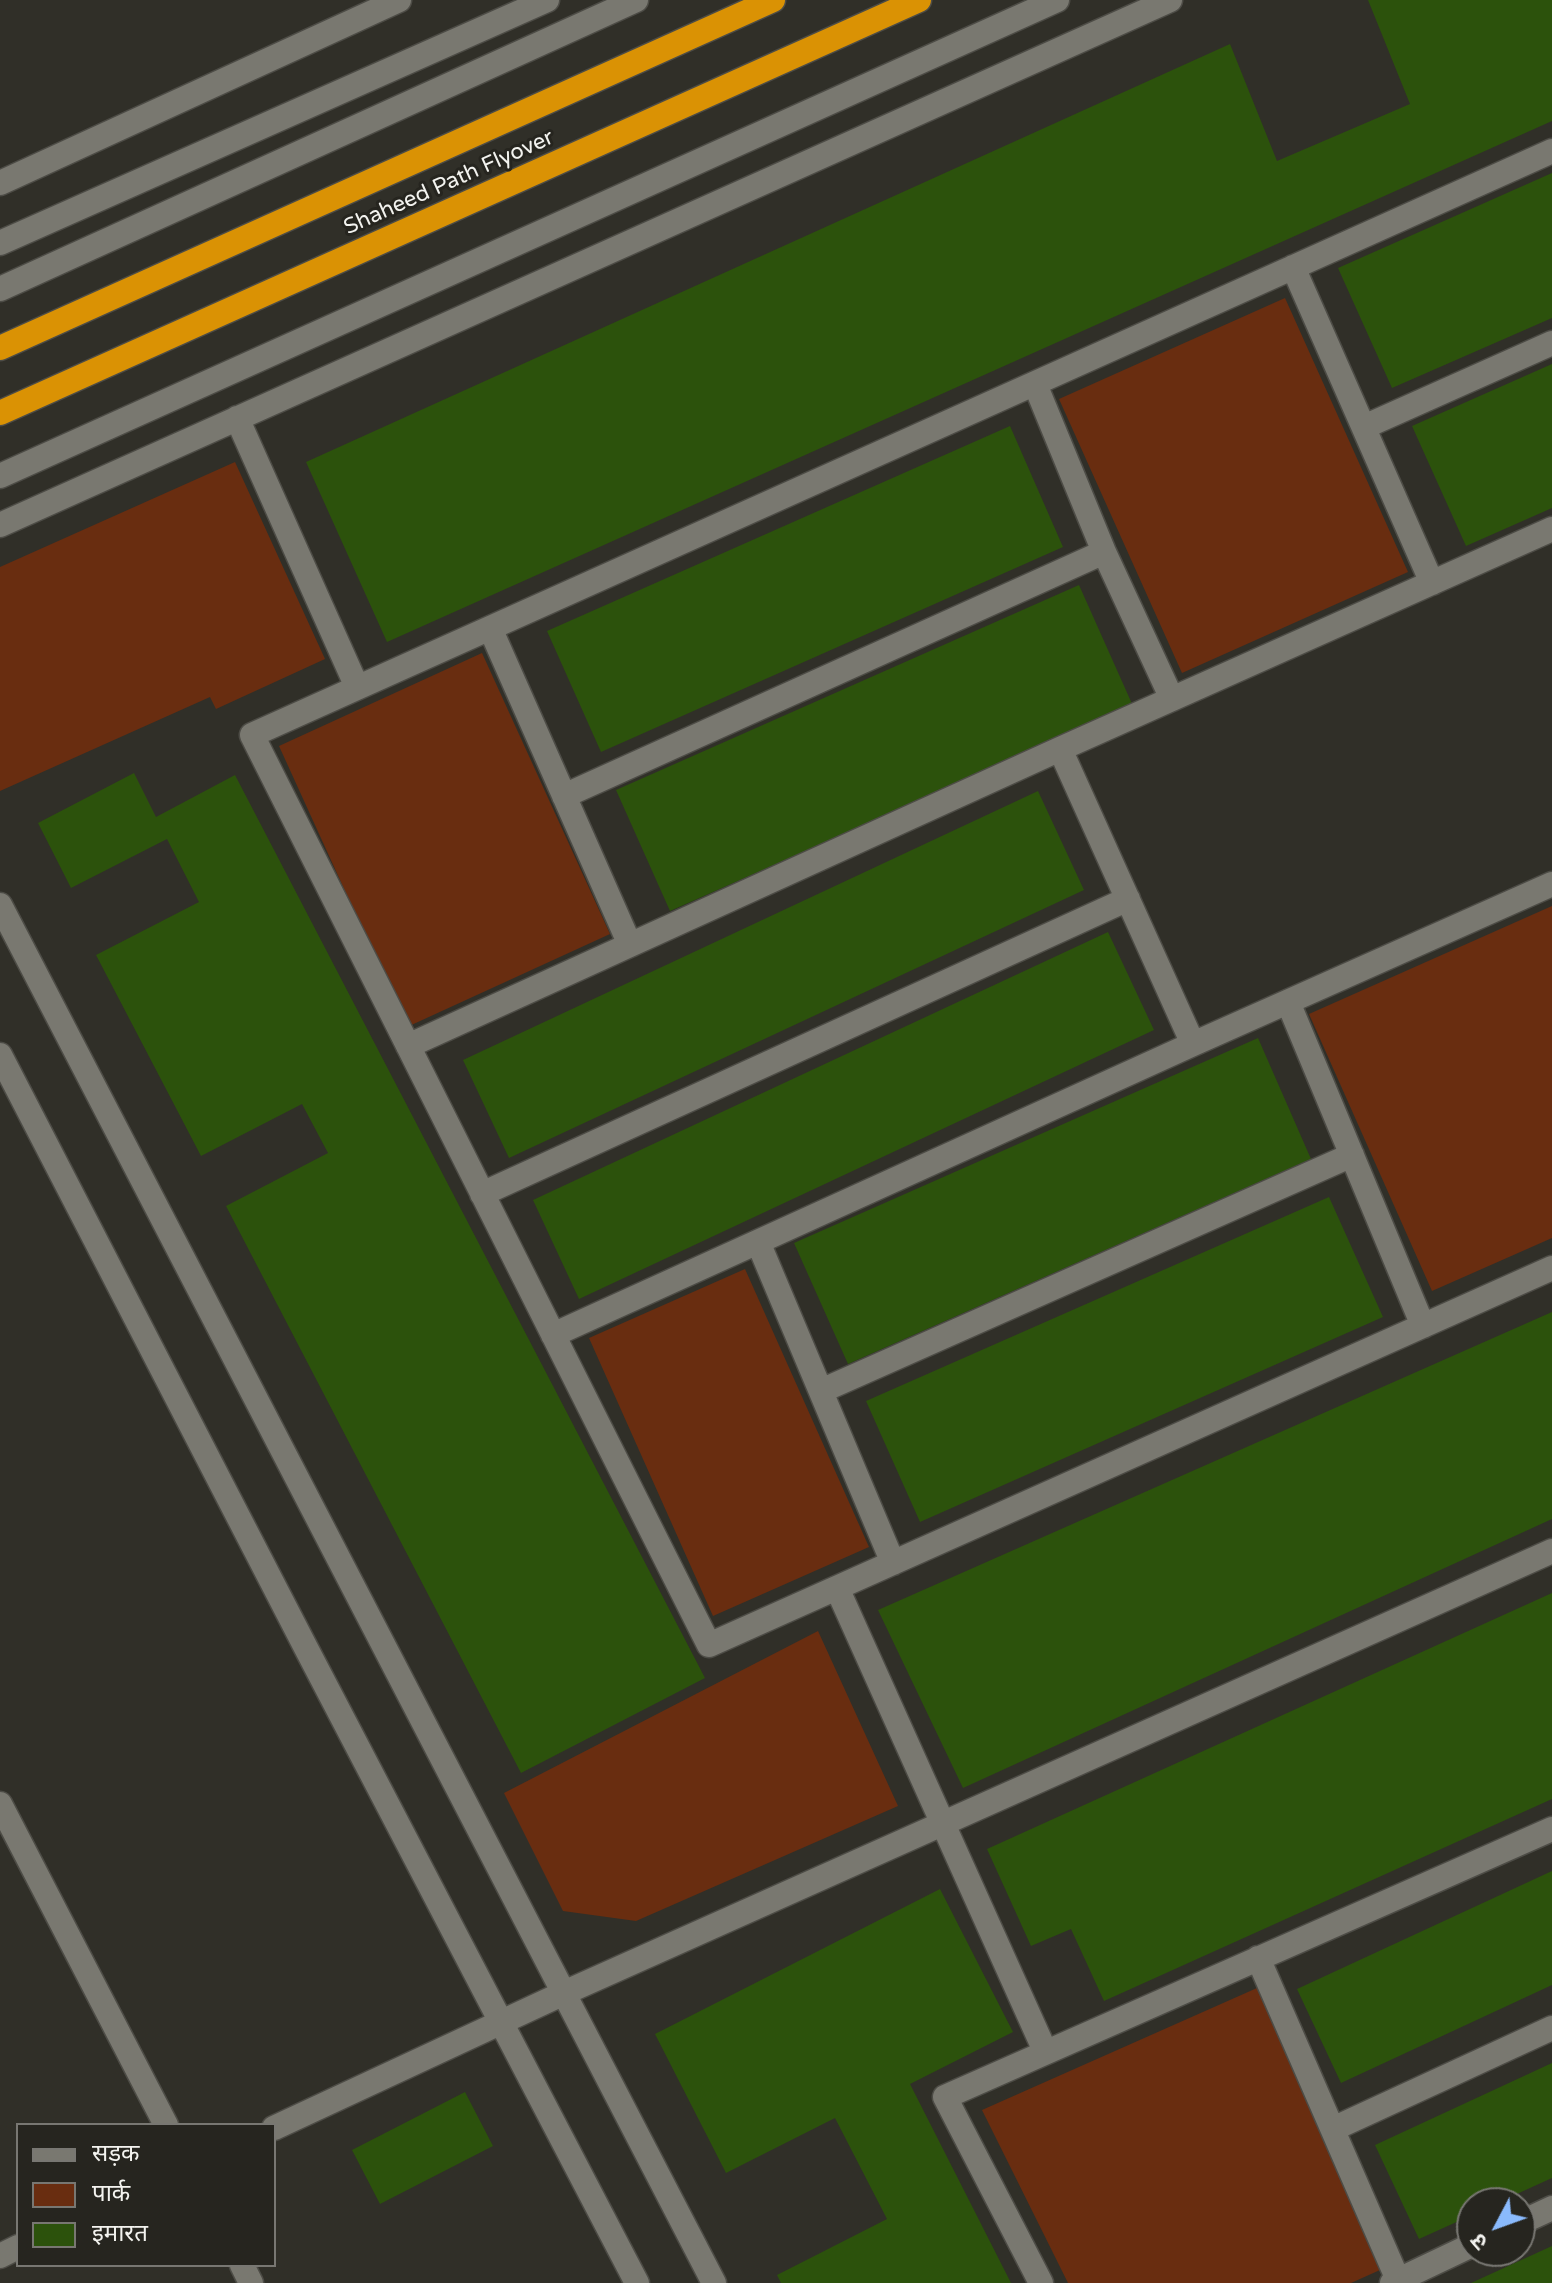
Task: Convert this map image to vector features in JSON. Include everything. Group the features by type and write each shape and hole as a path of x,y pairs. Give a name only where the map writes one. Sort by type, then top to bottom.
{"highway":[{"name":"Shaheed Path Flyover","path":"0,348 773,0"},
{"name":"Shaheed Path Flyover","path":"0,413 919,0"}],"street":[{"path":"0,183 399,0"},
{"path":"0,243 547,0"},
{"path":"0,289 636,0"},
{"path":"0,476 1057,0"},
{"path":"0,525 1170,0"},
{"path":"1552,151 252,735 709,1645 1552,1268"},
{"path":"1293,267 1432,583"},
{"path":"1364,427 1552,343"},
{"path":"1035,384 1104,552 1172,699"},
{"path":"237,418 357,687"},
{"path":"408,1046 1432,583 1549,539"},
{"path":"564,796 1104,552"},
{"path":"490,628 630,945"},
{"path":"1060,749 1193,1044"},
{"path":"553,1335 1552,884"},
{"path":"482,1194 1128,899"},
{"path":"0,905 714,2283"},
{"path":"1288,1002 1423,1326"},
{"path":"0,1055 637,2283"},
{"path":"821,1391 1352,1155"},
{"path":"758,1242 893,1563"},
{"path":"276,2127 564,1993 1552,1551"},
{"path":"837,1588 1045,2051"},
{"path":"0,1804 165,2123"},
{"path":"1041,2283 945,2097 1552,1829"},
{"path":"1258,1958 1333,2129 1395,2282 1456,2253"},
{"path":"1333,2129 1552,2028"}],"green space":[{"path":"1285,298 1408,572 1182,673 1059,399"},
{"path":"235,462 325,659 216,709 210,697 0,791 0,567"},
{"path":"482,653 610,934 407,1027 279,746"},
{"path":"1552,906 1552,1238 1432,1291 1309,1014"},
{"path":"745,1269 869,1547 713,1616 589,1338"},
{"path":"818,1631 898,1806 636,1921 563,1911 504,1793"},
{"path":"1257,1988 1380,2270 1351,2283 1068,2283 982,2110"}],"building":[{"path":"1368,0 1552,0 1552,121 387,642 306,462 1230,44 1277,161 1410,104"},
{"path":"1552,173 1552,318 1392,388 1338,268"},
{"path":"1552,364 1552,508 1466,546 1412,426"},
{"path":"1010,426 1063,547 601,752 547,631"},
{"path":"1079,585 1133,706 670,911 616,790"},
{"path":"134,773 156,817 235,775 705,1678 521,1773 226,1206 328,1153 302,1104 201,1156 96,955 199,902 167,839 71,888 38,823"},
{"path":"1038,791 1084,890 509,1158 463,1060"},
{"path":"1108,932 1154,1030 579,1299 533,1200"},
{"path":"1258,1038 1311,1159 848,1364 794,1243"},
{"path":"1329,1197 1383,1317 920,1522 866,1401"},
{"path":"1552,1312 1552,1519 963,1788 878,1610"},
{"path":"1552,1593 1552,1799 1104,2001 1071,1929 1031,1946 987,1849"},
{"path":"1552,1871 1552,1985 1341,2083 1297,1989"},
{"path":"940,1889 1013,2032 910,2084 1011,2283 781,2283 777,2275 887,2219 835,2118 726,2173 655,2034"},
{"path":"1552,2063 1552,2178 1532,2187 1456,2187 1456,2222 1419,2239 1375,2145"},
{"path":"465,2092 493,2146 380,2204 352,2150"},
{"path":"1552,2246 1552,2283 1471,2283 1506,2267 1536,2267 1536,2253"}]}
